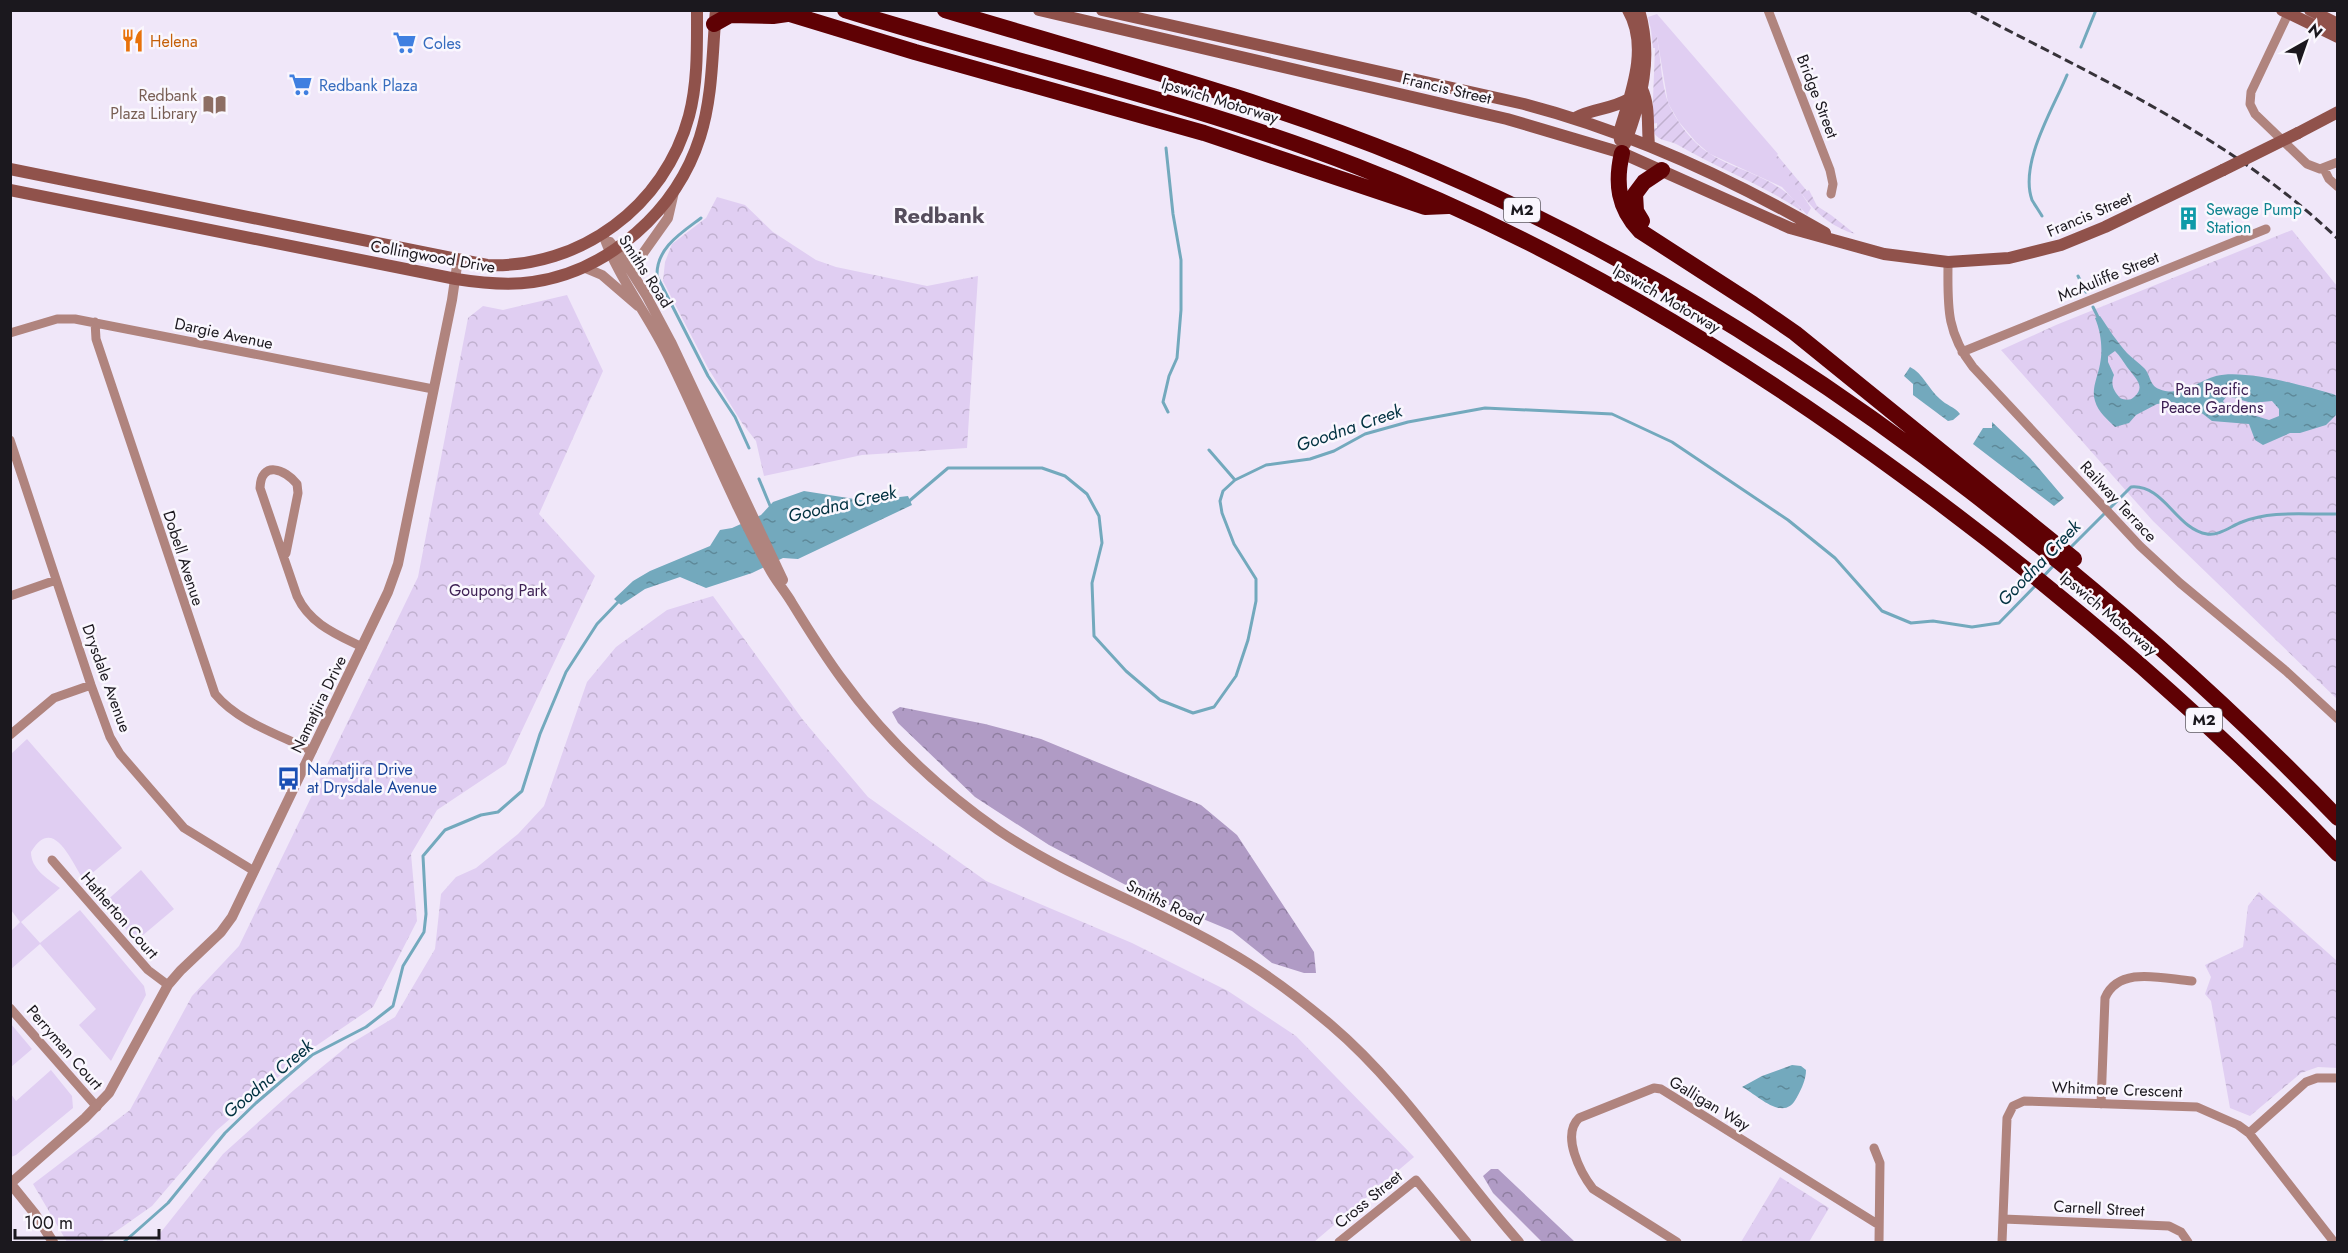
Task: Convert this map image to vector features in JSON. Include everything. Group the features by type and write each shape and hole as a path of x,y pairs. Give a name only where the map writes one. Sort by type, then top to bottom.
{"highway":[{"name":"Ipswich Motorway","path":"845,10 1235,122 1360,167 1452,206 1571,264 1654,310 1715,347 1880,459 2061,597 2199,716 2260,774 2337,854"},
{"name":"Ipswich Motorway","path":"945,10 1188,81 1307,120 1409,159 1536,216 1656,279 1778,354 2038,536 2082,572 2100,595 2220,701 2337,818"},
{"path":"715,17 773,16 782,12 1193,130 1323,171 1425,207 1452,206"},
{"path":"1622,153 1618,183 1620,199 1626,213 1646,236 1681,256 1795,333 2038,536"},
{"path":"1662,170 1640,185 1635,194 1634,204 1639,218 1645,225 1681,256"}],"main road":[{"name":"Collingwood Drive","path":"10,169 487,265 527,264 560,255 603,234 632,212 669,165 683,134 695,85 697,10"},
{"name":"Francis Street","path":"1039,10 1507,119 1622,153 1769,221 1884,254 1948,262 2009,258 2061,245 2105,227 2337,112"},
{"name":"Francis Street","path":"1102,10 1524,104 1575,118 1650,145 1716,174 1835,239"},
{"path":"1622,153 1638,54 1635,28 1628,10"},
{"path":"1624,135 1642,89 1647,56 1645,32 1639,10"},
{"path":"2310,10 2337,24"},
{"path":"2285,12 2337,37"},
{"name":"Collingwood Drive","path":"10,190 456,279 514,284 535,282 583,267 613,250 651,218 675,189 689,163 703,125 710,90 715,17"},
{"path":"1642,89 1648,101 1647,128 1650,145"},
{"path":"1575,118 1590,110 1614,107 1629,99"}],"street":[{"name":"Bridge Street","path":"1768,10 1830,170 1833,184 1831,194"},
{"path":"2285,12 2251,92 2250,104 2258,117 2307,164 2316,169 2324,169 2337,162"},
{"path":"2324,169 2337,188"},
{"path":"634,276 634,266 668,218 675,189"},
{"name":"McAuliffe Street","path":"1962,352 2266,229"},
{"name":"Smiths Road","path":"603,234 669,358 790,600 813,638 863,705 908,755 951,794 997,829 1038,855 1227,950 1292,994 1334,1027 1371,1064 1519,1242"},
{"name":"Smiths Road","path":"613,250 634,276 671,342 746,512"},
{"name":"Namatjira Drive","path":"11,1183 97,1107 117,1082 168,985 227,925 254,872 388,592 398,564 456,279 458,259"},
{"name":"Railway Terrace","path":"1948,262 1948,313 1953,333 1962,352 1973,367 2122,527 2180,583 2262,650 2337,719"},
{"path":"583,267 602,275 645,312"},
{"name":"Dargie Avenue","path":"10,333 57,319 95,322 433,389"},
{"name":"Dobell Avenue","path":"95,322 96,339 215,694 223,704 239,716 312,751"},
{"name":"Drysdale Avenue","path":"10,440 110,737 120,754 173,816 204,842 254,872"},
{"path":"284,556 295,513 297,484 285,472 268,471 260,481 260,488 297,596 307,613 328,630 362,646"},
{"path":"10,596 57,580"},
{"path":"10,735 54,698 91,685"},
{"name":"Hatherton Court","path":"52,860 148,970 168,985"},
{"path":"2101,1104 2105,998 2109,989 2116,983 2145,975 2192,981"},
{"name":"Perryman Court","path":"10,1008 97,1107"},
{"path":"2249,1133 2306,1082 2317,1078 2337,1078"},
{"name":"Galligan Way","path":"1677,1242 1593,1189 1586,1180 1570,1136 1573,1124 1579,1118 1654,1088 1661,1089 1879,1225"},
{"name":"Whitmore Crescent","path":"2002,1242 2007,1118 2013,1106 2024,1101 2197,1107 2238,1125 2249,1133 2334,1242"},
{"path":"1874,1148 1881,1163 1879,1242"},
{"name":"Cross Street","path":"1339,1242 1416,1180 1467,1242"},
{"path":"11,1183 36,1214 53,1242"},
{"name":"Carnell Street","path":"2003,1219 2169,1226 2181,1232 2188,1242"}],"green space":[{"path":"1657,14 1778,154 1776,156 1811,208 1807,215 1782,187 1710,154 1679,122 1668,103 1657,37 1651,30 1648,17"},
{"path":"1651,30 1657,37 1666,97 1685,131 1707,152 1772,183 1794,200 1803,212 1674,143 1657,137 1652,129 1657,128 1657,123 1652,124 1655,48 1653,48"},
{"path":"1777,155 1807,191 1809,190 1817,206 1855,234 1840,228 1817,212 1775,156"},
{"path":"717,197 745,205 773,232 816,260 836,267 927,286 978,276 967,448 862,455 764,476 756,441 742,423 708,368 663,281 665,262 672,244 706,218"},
{"name":"Pan Pacific Peace Gardens","path":"2292,230 2337,286 2337,699 2153,521 2001,350 2056,325"},
{"name":"Goupong Park","path":"567,295 603,371 539,514 595,576 506,764 437,810 411,854 417,921 373,1007 307,1052 216,1131 152,1206 101,1242 67,1242 33,1184 130,1110 192,996 239,946 418,577 468,318 483,306 503,310"},
{"path":"713,596 803,720 868,797 986,881 1132,943 1228,991 1296,1036 1414,1157 1314,1242 156,1242 161,1232 223,1154 294,1090 350,1044 395,1017 435,949 441,894 456,877 476,868 518,834 544,806 587,682 616,647 667,610"},
{"path":"900,707 985,724 1041,739 1201,805 1237,835 1314,952 1316,973 1304,973 1272,963 1232,931 1143,894 1049,845 975,797 898,723 892,712"},
{"path":"27,739 122,848 84,880 62,845 47,838 39,841 31,852 34,863 41,873 60,888 21,922 40,943 80,910 144,986 146,995 111,1061 79,1025 96,1009 40,944 11,969 11,931 20,922 11,910 11,754"},
{"path":"141,870 174,909 136,941 104,903"},
{"path":"2259,892 2336,960 2337,957 2338,1068 2318,1067 2301,1073 2250,1116 2230,1108 2211,1001 2205,994 2211,977 2205,965 2243,947 2248,906"},
{"path":"11,1024 32,1049 10,1067"},
{"path":"51,1070 72,1096 73,1108 11,1157 11,1094 16,1101"},
{"path":"1491,1169 1498,1169 1575,1242 1542,1242 1493,1193 1483,1176"},
{"path":"1780,1177 1829,1208 1809,1242 1741,1242"}],"water":[{"path":"2100,316 2123,349 2144,368 2153,385 2159,389 2182,390 2209,378 2228,374 2258,377 2333,394 2337,396 2337,414 2326,425 2300,433 2290,433 2263,445 2255,440 2249,424 2212,421 2194,407 2172,402 2157,404 2136,415 2129,423 2115,427 2096,405 2094,396 2101,352 2100,335 2095,318","holes":["2115,351 2139,385 2138,393 2131,399 2120,398 2113,388 2114,375 2108,362 2108,356","2227,396 2252,403 2272,401 2279,409 2279,416 2269,420 2237,410 2223,401"]},
{"path":"1910,367 1919,373 1940,399 1960,414 1948,421 1913,395 1913,384 1904,376"},
{"path":"1992,422 2030,458 2064,498 2054,506 1973,444 1983,428 1992,428"},
{"path":"804,491 867,501 908,496 912,505 798,559 783,558 752,573 706,588 680,577 645,589 621,605 614,599 633,581 650,571 710,546 720,530 732,528 761,515 773,502"},
{"path":"1792,1065 1801,1066 1806,1070 1802,1087 1792,1105 1778,1108 1742,1087 1762,1076"}],"waterway":[{"path":"2081,47 2096,10"},
{"path":"2042,216 2032,200 2029,185 2030,170 2039,136 2067,75"},
{"path":"1166,148 1173,214 1181,260 1181,310 1177,358 1169,376 1163,402 1168,412"},
{"path":"701,218 665,249 658,266 657,276 708,376 735,417 749,448"},
{"path":"2078,276 2086,292"},
{"path":"2093,307 2099,319"},
{"name":"Goodna Creek","path":"908,502 948,468 1042,468 1065,476 1087,494 1099,516 1102,543 1092,583 1094,636 1126,671 1160,700 1193,713 1214,707 1236,676 1248,640 1256,601 1256,579 1234,544 1222,513 1220,501 1223,491 1235,480 1266,465 1310,459 1334,451 1365,434 1408,422 1485,408 1612,414 1672,442 1788,520 1835,558 1882,611 1911,623 1933,621 1972,627 1999,623 2036,585"},
{"path":"1209,450 1235,480"},
{"path":"759,479 771,508"},
{"name":"Goodna Creek","path":"2069,549 2131,487 2152,492 2187,524 2207,534 2220,532 2253,518 2265,516 2338,514"},
{"name":"Goodna Creek","path":"2042,578 2054,565"},
{"name":"Goodna Creek","path":"124,1242 168,1203 225,1133 256,1103 312,1055 366,1027 393,1006 403,966 424,932 426,914 423,856 445,830 481,815 498,812 522,791 540,734 566,672 597,624 620,600"}],"railway":[{"path":"1969,10 2114,85 2209,140 2254,170 2338,239"}],"place":[{"name":"Helena","path":"132,41"},
{"name":"Coles","path":"405,43"},
{"name":"Redbank Plaza","path":"301,85"},
{"name":"Redbank Plaza Library","path":"215,104"},
{"name":"Sewage Pump Station","path":"2188,218"},
{"name":"Namatjira Drive at Drysdale Avenue","path":"289,778"}],"district":[{"name":"Redbank","path":"939,215"}]}
